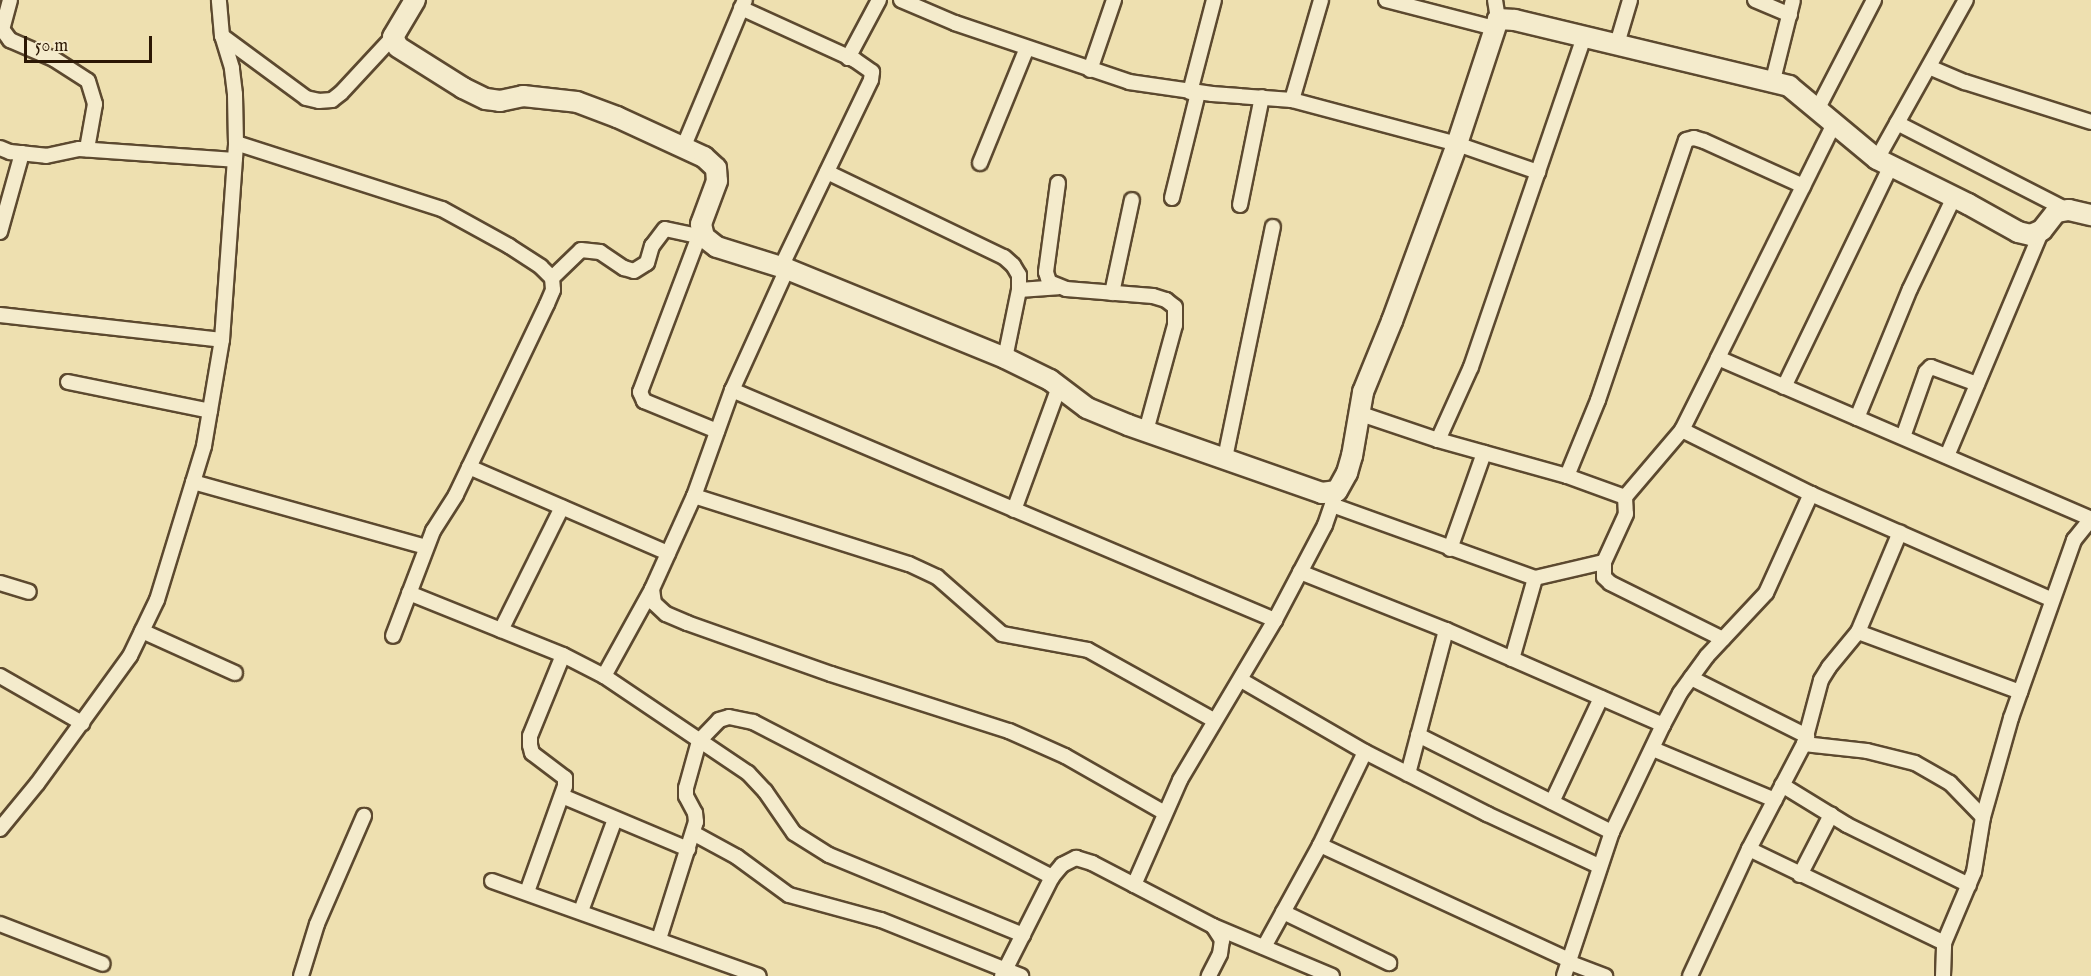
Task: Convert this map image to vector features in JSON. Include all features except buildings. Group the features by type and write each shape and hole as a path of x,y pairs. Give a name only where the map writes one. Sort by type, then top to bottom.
{"street":[{"path":"10,0 2,29 10,40 54,59 88,81 94,104 87,149"},
{"path":"0,829 82,723 130,656 157,600 193,482 210,411 222,340 236,143 236,94 232,68 222,36 219,0"},
{"path":"222,36 306,98 319,101 332,100 393,37 415,0"},
{"path":"848,58 879,0"},
{"path":"901,0 955,24 1129,82 1194,92 1292,100 1457,144 1538,172"},
{"path":"1090,70 1114,0"},
{"path":"1172,198 1214,0"},
{"path":"1292,100 1321,0"},
{"path":"1386,0 1496,16 1773,80 1789,86 1884,162 2018,232 2031,235 2042,230"},
{"path":"1617,44 1630,0"},
{"path":"1755,0 1790,15"},
{"path":"1773,80 1793,0"},
{"path":"1818,108 1875,0"},
{"path":"1784,387 1884,162 1897,123 1966,0"},
{"path":"604,676 652,589 694,496 732,390 827,172 871,80 872,72 743,4 683,148"},
{"path":"1134,885 1164,813 1214,720 1241,680 1275,620 1335,498 1352,456 1363,392 1392,321 1457,144 1496,16"},
{"path":"393,37 398,47 463,88 486,99 500,101 523,96 577,102 617,117 704,157 716,168 717,181 701,224 702,237 640,392 644,401 717,431"},
{"path":"1437,440 1471,367 1584,37"},
{"path":"980,163 1027,48"},
{"path":"1929,67 1965,82 2091,122"},
{"path":"1240,205 1262,97"},
{"path":"1723,639 1610,583 1604,577 1604,562 1626,514 1625,497 1682,429 1835,122"},
{"path":"1897,123 2067,210 2091,215"},
{"path":"1567,476 1598,400 1686,140 1694,138 1704,141 1803,186"},
{"path":"236,143 442,209 509,246 541,267 552,278 553,290 547,304 456,495 438,520 393,636"},
{"path":"0,148 46,156 87,149 235,160"},
{"path":"0,232 22,153"},
{"path":"827,172 1004,257 1013,265 1018,275 1019,290 1005,358"},
{"path":"1058,183 1046,272 1049,282 1058,287"},
{"path":"1857,418 1910,289 1954,197"},
{"path":"1112,293 1132,200"},
{"path":"1947,456 2042,230 2056,212 2067,210"},
{"path":"1225,458 1273,227"},
{"path":"552,278 581,250 600,252 624,268 634,271 647,263 652,246 664,229 702,237 717,247 784,268 1005,358 1059,387 1087,408 1335,498 1450,549 1535,578 1604,562"},
{"path":"1019,290 1058,287 1153,296 1167,300 1175,307 1175,325 1146,431"},
{"path":"0,315 222,340"},
{"path":"1718,358 2091,519 2074,540 2020,692 1983,817 1974,872 1944,943 1943,976"},
{"path":"1903,437 1926,372 1931,367 1977,384"},
{"path":"68,382 210,411"},
{"path":"1014,510 1059,387"},
{"path":"732,390 1275,620"},
{"path":"1358,414 1437,440 1567,476 1625,497"},
{"path":"1682,429 1811,494 2052,600"},
{"path":"1450,549 1484,453"},
{"path":"470,467 668,553"},
{"path":"193,482 426,548"},
{"path":"1567,966 1612,832 1663,725 1691,678 1723,639 1766,593 1811,494"},
{"path":"694,496 909,564 937,577 1002,634 1088,650 1214,720"},
{"path":"501,630 562,507"},
{"path":"1690,976 1749,849 1805,740 1821,681 1829,667 1858,632 1900,532"},
{"path":"1300,572 1446,630 1663,725"},
{"path":"1512,659 1535,578"},
{"path":"0,583 29,592"},
{"path":"652,589 654,603 666,614 831,674 1009,731 1065,756 1164,813"},
{"path":"409,593 563,655 604,676 748,773 765,791 794,833 809,844 829,855 1023,934"},
{"path":"1408,774 1446,630"},
{"path":"142,631 235,673"},
{"path":"1858,632 2020,692"},
{"path":"527,892 562,796 565,778 532,753 530,736 563,655"},
{"path":"0,676 82,723"},
{"path":"1691,678 1805,740 1867,751 1916,763 1950,783 1983,817"},
{"path":"1241,680 1365,752 1599,866"},
{"path":"1552,802 1601,698"},
{"path":"658,939 693,833 695,813 686,796 686,788 699,741 719,720 738,717 753,722 1052,877"},
{"path":"1419,735 1612,832"},
{"path":"1653,749 1775,800"},
{"path":"1264,947 1320,844 1365,752"},
{"path":"1782,785 1831,815 1969,885"},
{"path":"562,796 688,849"},
{"path":"1800,874 1831,815"},
{"path":"301,976 317,924 364,816"},
{"path":"581,911 615,819"},
{"path":"693,833 737,857 789,895 881,920 1003,972 1021,976"},
{"path":"1320,844 1567,966 1605,976"},
{"path":"1749,849 1944,943"},
{"path":"1003,972 1052,877 1062,865 1076,858 1092,863 1213,926 1332,976"},
{"path":"492,881 759,976"},
{"path":"1283,912 1389,963"},
{"path":"0,924 32,934 103,964"},
{"path":"1209,976 1220,954 1222,940 1213,926"}]}
